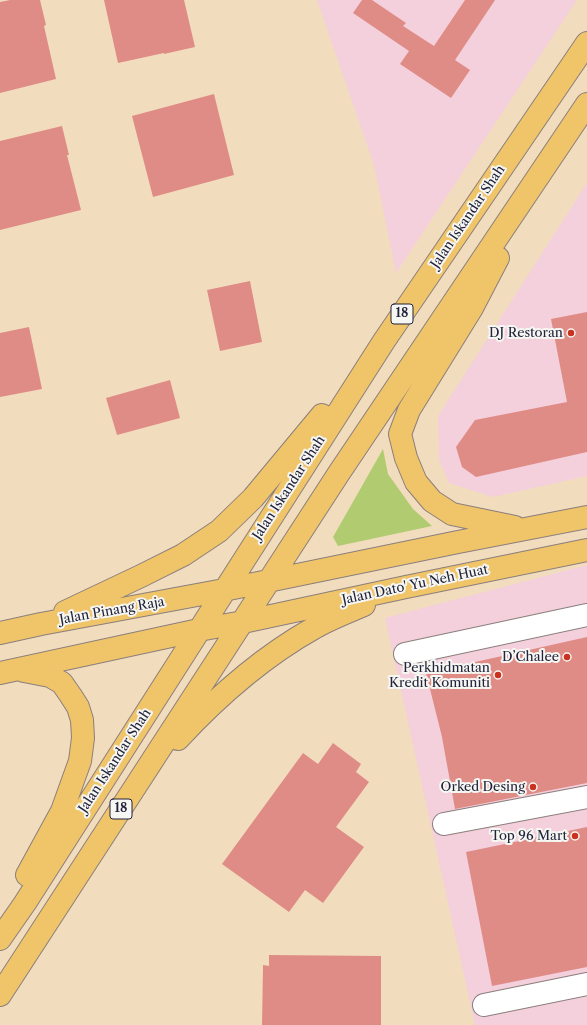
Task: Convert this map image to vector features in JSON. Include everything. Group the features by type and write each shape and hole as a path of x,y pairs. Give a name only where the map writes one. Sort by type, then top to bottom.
{"main road":[{"name":"Jalan Iskandar Shah","path":"0,939 25,903 384,341 587,43"},
{"name":"18","path":"0,995 339,473 587,104"},
{"path":"526,529 452,514 432,501 416,482 406,458 400,434 409,410 472,308 544,168"},
{"path":"41,624 183,555 219,531 252,498 384,341"},
{"path":"270,580 587,517"},
{"name":"Jalan Dato' Yu Neh Huat","path":"199,630 587,550"},
{"name":"Jalan Pinang Raja","path":"0,633 270,580"},
{"path":"141,778 186,730 226,691 272,655 315,627 406,587"},
{"path":"9,672 199,630"},
{"path":"0,923 62,810 80,761 83,738 82,720 78,707 62,683 50,676 9,672"}],"street":[{"path":"405,654 587,615"},
{"path":"444,824 587,797"},
{"path":"484,1005 587,984"}],"shaded area":[{"path":"317,0 577,0 396,273 374,165"},
{"path":"587,183 587,476 493,497 449,483 439,459 438,416"},
{"path":"587,565 587,1025 475,1025 385,618"}],"green space":[{"path":"383,449 388,474 413,509 432,526 338,546 333,537"}],"building":[{"path":"10,0 40,0 46,25 44,26 56,79 0,93 0,2"},
{"path":"104,0 184,0 195,47 118,63"},
{"path":"362,0 372,0 406,23 403,26 434,46 465,0 495,0 455,60 470,70 451,98 400,64 409,51 353,13"},
{"path":"214,94 234,175 153,197 132,116"},
{"path":"62,126 69,155 67,155 81,210 0,230 0,141"},
{"path":"250,281 262,342 220,351 207,290"},
{"path":"587,312 587,452 476,477 462,467 456,447 475,420 567,402 551,319"},
{"path":"29,327 42,389 0,397 0,333"},
{"path":"170,380 180,418 117,435 106,398"},
{"path":"587,637 587,783 455,809 442,737 426,673"},
{"path":"333,743 361,764 356,772 369,782 336,827 364,847 323,903 305,890 289,912 222,864 303,753 318,764"},
{"path":"587,827 587,967 492,986 466,852"},
{"path":"269,955 381,956 381,1025 262,1025 263,965 269,966"}],"place":[{"name":"DJ Restoran","path":"571,333"},
{"name":"D’Chalee","path":"567,657"},
{"name":"Perkhidmatan Kredit Komuniti","path":"498,675"},
{"name":"Orked Desing","path":"533,787"},
{"name":"Top 96 Mart","path":"575,836"}]}
